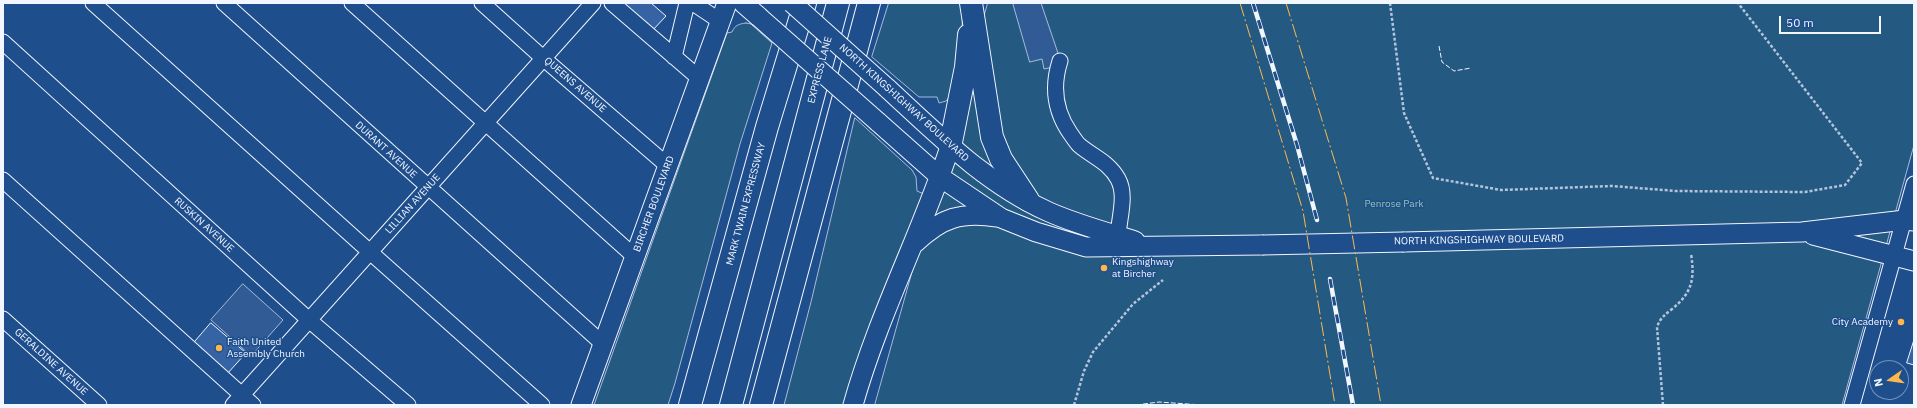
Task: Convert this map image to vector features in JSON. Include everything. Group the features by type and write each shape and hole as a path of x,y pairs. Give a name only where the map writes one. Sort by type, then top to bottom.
{"highway":[{"name":"MARK TWAIN EXPRESSWAY","path":"690,405 767,126 805,3"},
{"name":"EXPRESS LANE","path":"731,405 838,3"},
{"path":"761,405 868,3"},
{"path":"950,147 966,67 970,3"},
{"path":"970,3 992,137 1001,159 1028,200"},
{"path":"685,405 698,378"}],"main road":[{"name":"BIRCHER BOULEVARD","path":"581,405 727,3"},
{"name":"NORTH KINGSHIGHWAY BOULEVARD","path":"743,3 940,177 1001,218 1036,232 1086,247 1262,245 1802,232 1909,220"},
{"name":"NORTH KINGSHIGHWAY BOULEVARD","path":"792,3 888,88 950,147 1001,185 1048,211 1118,236 1156,247"},
{"path":"853,405 881,320 940,177 950,147"},
{"path":"911,247 931,228 954,218 975,214 1001,218"},
{"name":"NORTH KINGSHIGHWAY BOULEVARD","path":"1802,232 1914,261"}],"street":[{"path":"94,3 542,405"},
{"name":"DURANT AVENUE","path":"224,3 603,344"},
{"path":"352,3 635,257"},
{"name":"QUEENS AVENUE","path":"482,3 668,166"},
{"name":"LILLIAN AVENUE","path":"243,402 309,320 593,3"},
{"path":"612,3 699,78"},
{"path":"674,57 687,3"},
{"path":"693,3 720,21"},
{"name":"RUSKIN AVENUE","path":"3,42 309,320 408,405"},
{"path":"1060,61 1056,72 1058,112 1079,145 1109,166 1119,180 1123,197 1118,236"},
{"path":"3,180 243,402"},
{"path":"1852,405 1894,255 1909,220 1914,184"},
{"name":"GERALDINE AVENUE","path":"3,319 99,405"}],"path":[{"path":"1390,3 1404,113 1433,178 1501,190 1612,186 1676,190 1805,192 1845,185 1862,162 1738,3"},
{"path":"1663,405 1657,327 1659,319 1687,295 1692,283 1691,254"},
{"path":"1074,405 1084,371 1093,352 1132,304 1163,280"}],"green space":[{"path":"889,3 963,3 962,28 951,95 946,101 939,103 937,97 919,97 872,57"},
{"name":"Penrose Park","path":"988,3 1914,3 1914,145 1842,405 875,405"},
{"path":"746,23 751,24 772,43 740,144 668,405 594,405 727,33 732,32 738,25"},
{"path":"855,118 912,170 916,177 917,191 924,194 847,405 784,405 811,302"}],"shaded area":[{"path":"1013,3 1041,3 1062,65 1044,69 1042,59 1030,62"},
{"path":"243,284 283,320 251,356 211,320"}],"building":[{"path":"620,3 651,3 666,16 651,32"},
{"name":"Faith United Assembly Church","path":"211,323 246,353 227,374 193,344"},
{"name":"City Academy","path":"1914,340 1914,365 1909,364 1908,360"}],"railway":[{"path":"1253,3 1297,145 1317,220"},
{"path":"1330,279 1353,405"}],"fence":[{"path":"1439,46 1442,62 1454,71 1471,68"},
{"path":"1136,405 1159,402 1202,405"}],"power":[{"path":"1240,3 1303,211 1335,405"},
{"path":"1286,3 1346,198 1381,405"}],"place":[{"name":"Kingshighway at Bircher","path":"1104,268"},
{"name":"City Academy","path":"1901,322"},
{"name":"Faith United Assembly Church","path":"219,348"}]}
